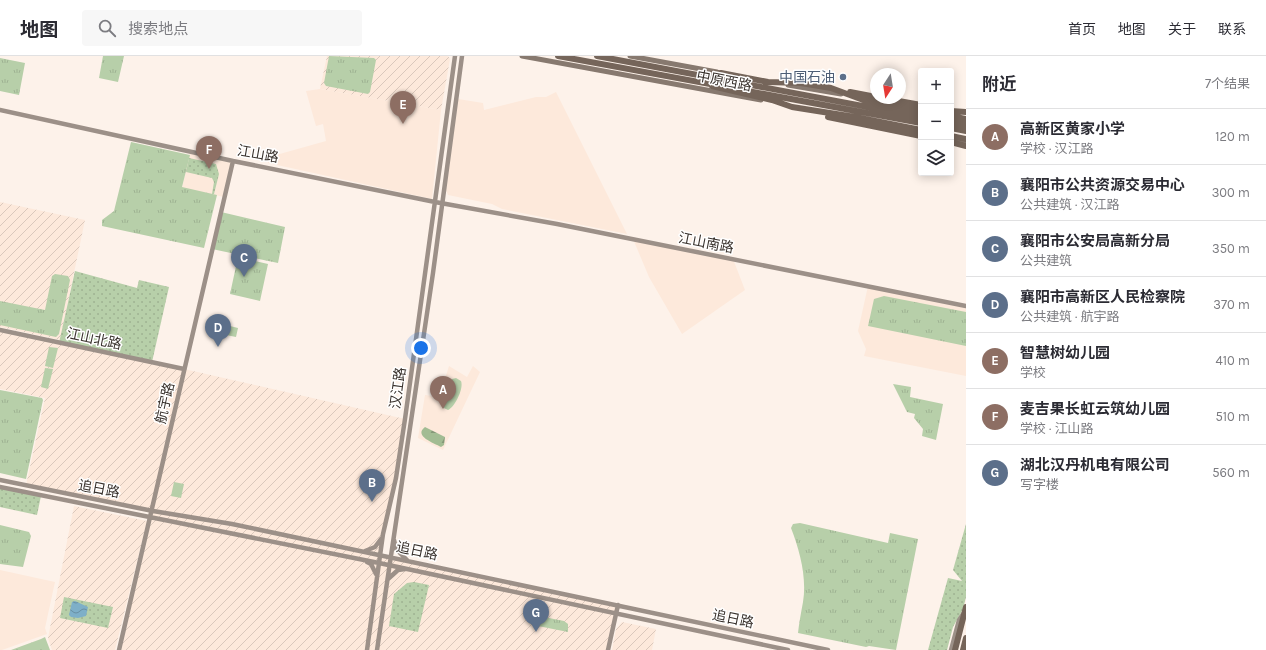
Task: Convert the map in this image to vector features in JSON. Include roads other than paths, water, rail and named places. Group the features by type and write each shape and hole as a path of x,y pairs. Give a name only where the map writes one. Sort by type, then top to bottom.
{"highway":[{"path":"558,56 918,122"},
{"path":"597,56 918,116"},
{"path":"699,75 721,73 768,82 801,83 870,96"},
{"path":"701,82 720,89 772,100 818,116 918,134"},
{"path":"831,88 866,101 918,110"},
{"path":"906,103 918,105"},
{"path":"792,108 855,117 918,129"},
{"path":"954,113 966,112"},
{"path":"954,114 966,118"},
{"path":"954,123 966,125"},
{"path":"954,129 966,131"},
{"path":"954,137 966,139"},
{"path":"954,142 966,146"},
{"path":"955,650 966,608"},
{"path":"958,650 966,620"},
{"path":"963,650 966,638"}],"main road":[{"path":"451,56 454,64"},
{"name":"汉江路","path":"367,650 383,534 398,470 455,56"},
{"name":"汉江路","path":"377,650 463,56"},
{"name":"中原西路","path":"522,56 843,116 863,124 918,134"},
{"name":"中原西路","path":"630,56 918,105"},
{"name":"江山路","path":"0,110 233,161 442,203"},
{"path":"954,141 966,143"},
{"name":"航宇路","path":"119,650 153,511 184,369 233,161"},
{"name":"江山南路","path":"442,203 557,224 966,306"},
{"name":"江山北路","path":"0,330 184,369"},
{"name":"追日路","path":"0,480 153,511 232,524 364,551 828,650"},
{"name":"追日路","path":"0,487 151,519 390,565 788,650"},
{"path":"364,551 379,543 383,534"},
{"path":"393,538 396,548 408,561"},
{"path":"364,560 371,564 377,577"},
{"path":"388,579 398,570 407,569"},
{"path":"608,650 618,605"},
{"path":"951,650 959,620 966,608"}],"water":[{"path":"75,601 88,607 86,616 78,618 71,617 69,615 72,602"}],"place":[{"name":"中国石油","path":"843,77"},
{"name":"智慧树幼儿园","path":"403,124"},
{"name":"麦吉果长虹云筑幼儿园","path":"209,169"},
{"name":"襄阳市公安局高新分局","path":"244,277"},
{"name":"襄阳市高新区人民检察院","path":"218,347"},
{"name":"高新区黄家小学","path":"443,409"},
{"name":"襄阳市公共资源交易中心","path":"372,502"},
{"name":"湖北汉丹机电有限公司","path":"536,632"}]}
